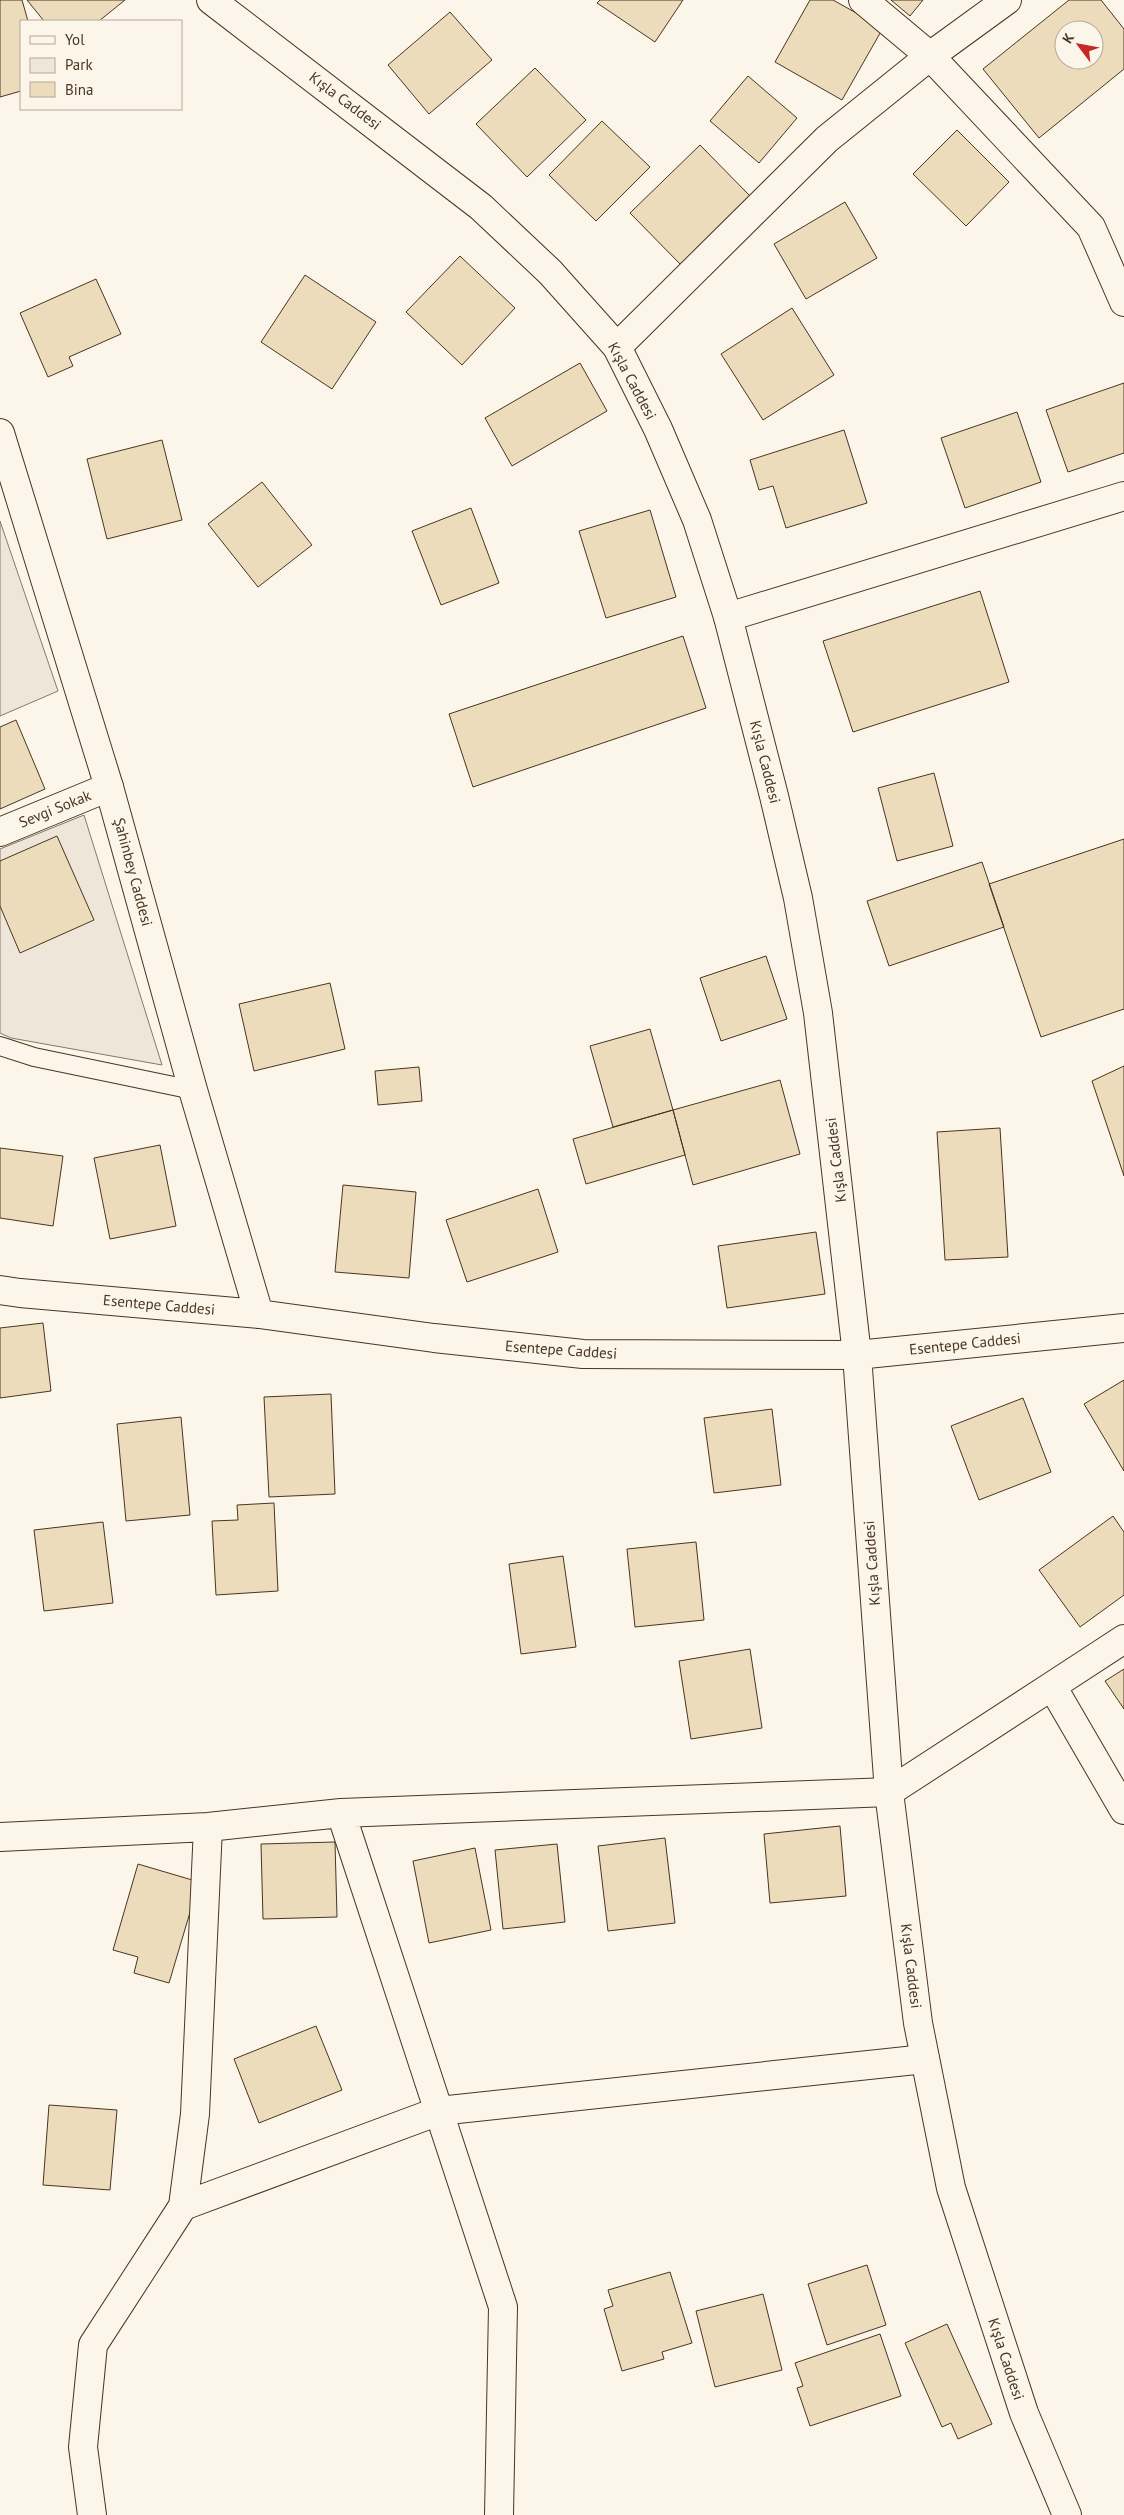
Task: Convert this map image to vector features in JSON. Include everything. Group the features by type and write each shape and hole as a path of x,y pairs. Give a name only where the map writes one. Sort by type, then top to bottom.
{"street":[{"name":"Kışla Caddesi","path":"211,0 481,207 550,272 618,347 658,429 697,520 728,617 779,815 798,898 816,1003 858,1355 889,1792 918,2023 951,2188 1024,2412 1066,2515"},
{"path":"863,0 930,56 1091,227 1124,302"},
{"path":"618,347 827,140 930,56 1007,0"},
{"name":"Şahinbey Caddesi","path":"0,433 5,467 110,786 193,1090 259,1314"},
{"path":"728,617 1124,496"},
{"name":"Sevgi Sokak","path":"0,832 110,786"},
{"name":"Esentepe Caddesi","path":"0,1290 259,1314 434,1338 584,1354 858,1355 1124,1328"},
{"path":"0,1838 208,1827 341,1813 889,1792 1124,1639"},
{"path":"1052,1686 1124,1810"},
{"path":"341,1813 504,2307 499,2515"},
{"path":"92,2515 83,2447 93,2344 183,2206 195,2114 208,1827"},
{"path":"183,2206 439,2111 925,2059"}],"lane":[{"path":"0,1046 34,1057 193,1090"}],"green space":[{"path":"0,521 58,691 0,716"},
{"path":"84,815 162,1065 11,1038 0,1033 0,849"}],"building":[{"path":"0,0 22,0 28,20 20,20 20,91 0,97"},
{"path":"27,0 125,0 100,20 43,20"},
{"path":"600,0 683,0 655,42 597,3"},
{"path":"810,0 833,0 883,28 842,100 775,62"},
{"path":"891,0 923,0 910,16"},
{"path":"1069,0 1101,0 1124,29 1124,69 1039,138 983,69"},
{"path":"450,12 492,60 429,114 388,65"},
{"path":"535,68 586,120 527,177 476,124"},
{"path":"748,76 797,118 759,163 710,121"},
{"path":"602,121 650,167 596,221 549,175"},
{"path":"957,130 1009,182 966,226 913,174"},
{"path":"700,145 752,198 682,266 630,213"},
{"path":"845,202 877,258 806,299 774,244"},
{"path":"460,256 515,308 462,365 406,312"},
{"path":"305,275 376,322 332,389 261,342"},
{"path":"96,279 121,334 69,357 73,366 48,377 20,313"},
{"path":"792,308 834,375 763,420 721,354"},
{"path":"580,363 607,411 512,466 485,418"},
{"path":"1124,383 1124,453 1068,472 1046,410"},
{"path":"1017,412 1041,482 965,508 941,438"},
{"path":"844,430 867,503 786,528 773,486 759,490 750,460"},
{"path":"162,440 182,520 107,539 87,459"},
{"path":"262,482 312,545 258,587 208,524"},
{"path":"471,508 499,583 441,605 412,531"},
{"path":"650,510 676,597 606,618 579,531"},
{"path":"980,591 1009,682 853,732 823,641"},
{"path":"683,636 706,708 473,787 449,714"},
{"path":"16,720 45,789 0,809 0,727"},
{"path":"934,773 953,846 897,861 878,788"},
{"path":"57,836 94,920 20,953 0,906 0,861"},
{"path":"1124,839 1124,1009 1041,1037 989,884"},
{"path":"982,862 1004,927 889,966 867,901"},
{"path":"766,956 787,1019 721,1041 700,978"},
{"path":"330,983 345,1049 254,1071 239,1004"},
{"path":"650,1029 673,1110 613,1127 590,1046"},
{"path":"1124,1066 1124,1176 1092,1081"},
{"path":"419,1067 422,1101 378,1105 375,1071"},
{"path":"780,1080 800,1154 693,1185 673,1110"},
{"path":"673,1110 685,1155 586,1184 573,1139"},
{"path":"1000,1128 1008,1257 945,1260 937,1132"},
{"path":"160,1145 176,1226 110,1239 94,1158"},
{"path":"0,1148 63,1156 53,1226 0,1218"},
{"path":"343,1185 416,1192 409,1278 335,1272"},
{"path":"538,1189 558,1252 467,1282 446,1220"},
{"path":"816,1232 825,1294 727,1308 718,1246"},
{"path":"43,1323 51,1391 0,1398 0,1328"},
{"path":"1124,1380 1124,1471 1084,1404"},
{"path":"331,1394 335,1494 269,1497 264,1397"},
{"path":"1023,1398 1051,1472 979,1500 951,1426"},
{"path":"772,1409 781,1485 714,1493 704,1418"},
{"path":"181,1417 190,1515 126,1521 117,1424"},
{"path":"274,1503 278,1591 216,1595 212,1521 238,1520 237,1505"},
{"path":"1113,1516 1124,1532 1124,1595 1080,1627 1039,1570"},
{"path":"103,1522 113,1603 44,1611 34,1530"},
{"path":"696,1542 704,1620 635,1627 627,1549"},
{"path":"563,1556 576,1647 521,1654 509,1564"},
{"path":"750,1649 762,1728 691,1739 679,1661"},
{"path":"1124,1669 1124,1709 1105,1681"},
{"path":"840,1826 846,1896 770,1903 764,1834"},
{"path":"665,1838 675,1923 608,1931 598,1846"},
{"path":"335,1842 337,1917 263,1919 261,1844"},
{"path":"557,1844 565,1922 503,1929 495,1850"},
{"path":"475,1848 491,1930 429,1943 413,1861"},
{"path":"138,1864 199,1882 169,1983 134,1973 138,1957 113,1950"},
{"path":"316,2026 342,2090 259,2123 234,2059"},
{"path":"49,2105 117,2110 110,2190 43,2185"},
{"path":"867,2265 886,2325 827,2345 808,2284"},
{"path":"670,2272 692,2343 662,2352 664,2359 622,2371 604,2309 613,2306 608,2290"},
{"path":"763,2294 782,2370 715,2387 696,2311"},
{"path":"947,2324 992,2424 958,2439 951,2423 942,2427 905,2343"},
{"path":"880,2334 901,2396 810,2426 797,2388 803,2386 795,2363"}]}
